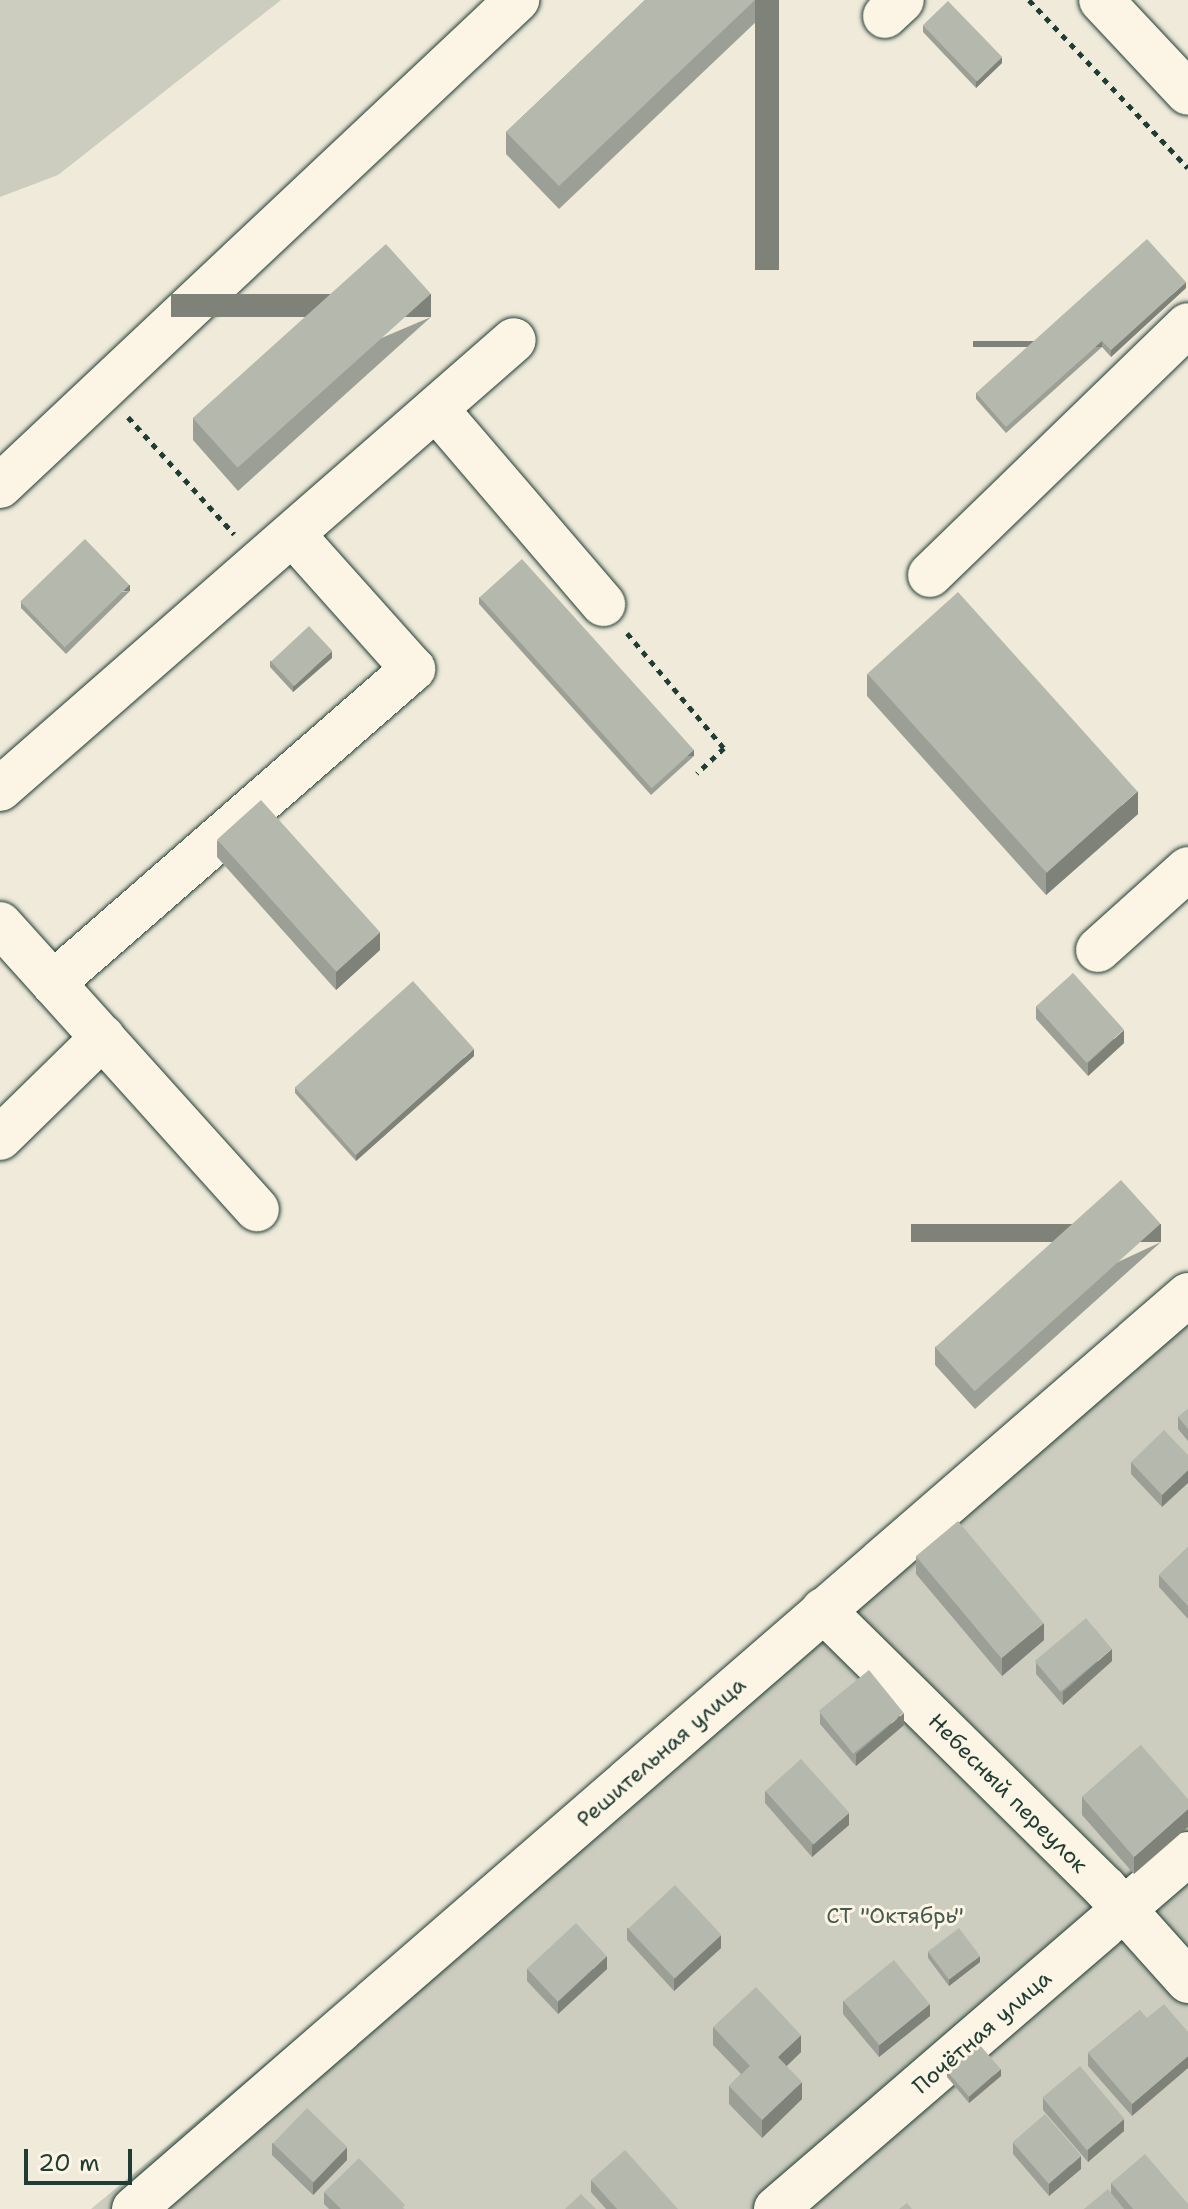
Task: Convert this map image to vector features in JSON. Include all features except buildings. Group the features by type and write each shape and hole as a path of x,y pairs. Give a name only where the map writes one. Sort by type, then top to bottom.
{"main road":[{"path":"0,486 517,0"},
{"path":"1101,0 1188,93"},
{"path":"930,575 1188,325"},
{"path":"0,789 514,340"},
{"path":"436,409 603,604"},
{"path":"53,983 413,669 293,535"},
{"path":"1098,950 1188,869"},
{"path":"0,924 257,1209"},
{"path":"0,1138 103,1037"},
{"name":"Решительная улица","path":"134,2209 1188,1295"},
{"name":"Небесный переулок","path":"823,1610 1125,1909 1188,1981"},
{"name":"Почётная улица","path":"776,2209 1188,1854"}],"path":[{"path":"1029,0 1188,168"},
{"path":"103,390 261,563"},
{"path":"603,604 724,748 697,773"}],"green space":[{"path":"0,0 281,0 58,175 0,197"},
{"name":"СТ \"Октябрь\"","path":"1188,1275 1188,2209 91,2209 450,1910"}]}
